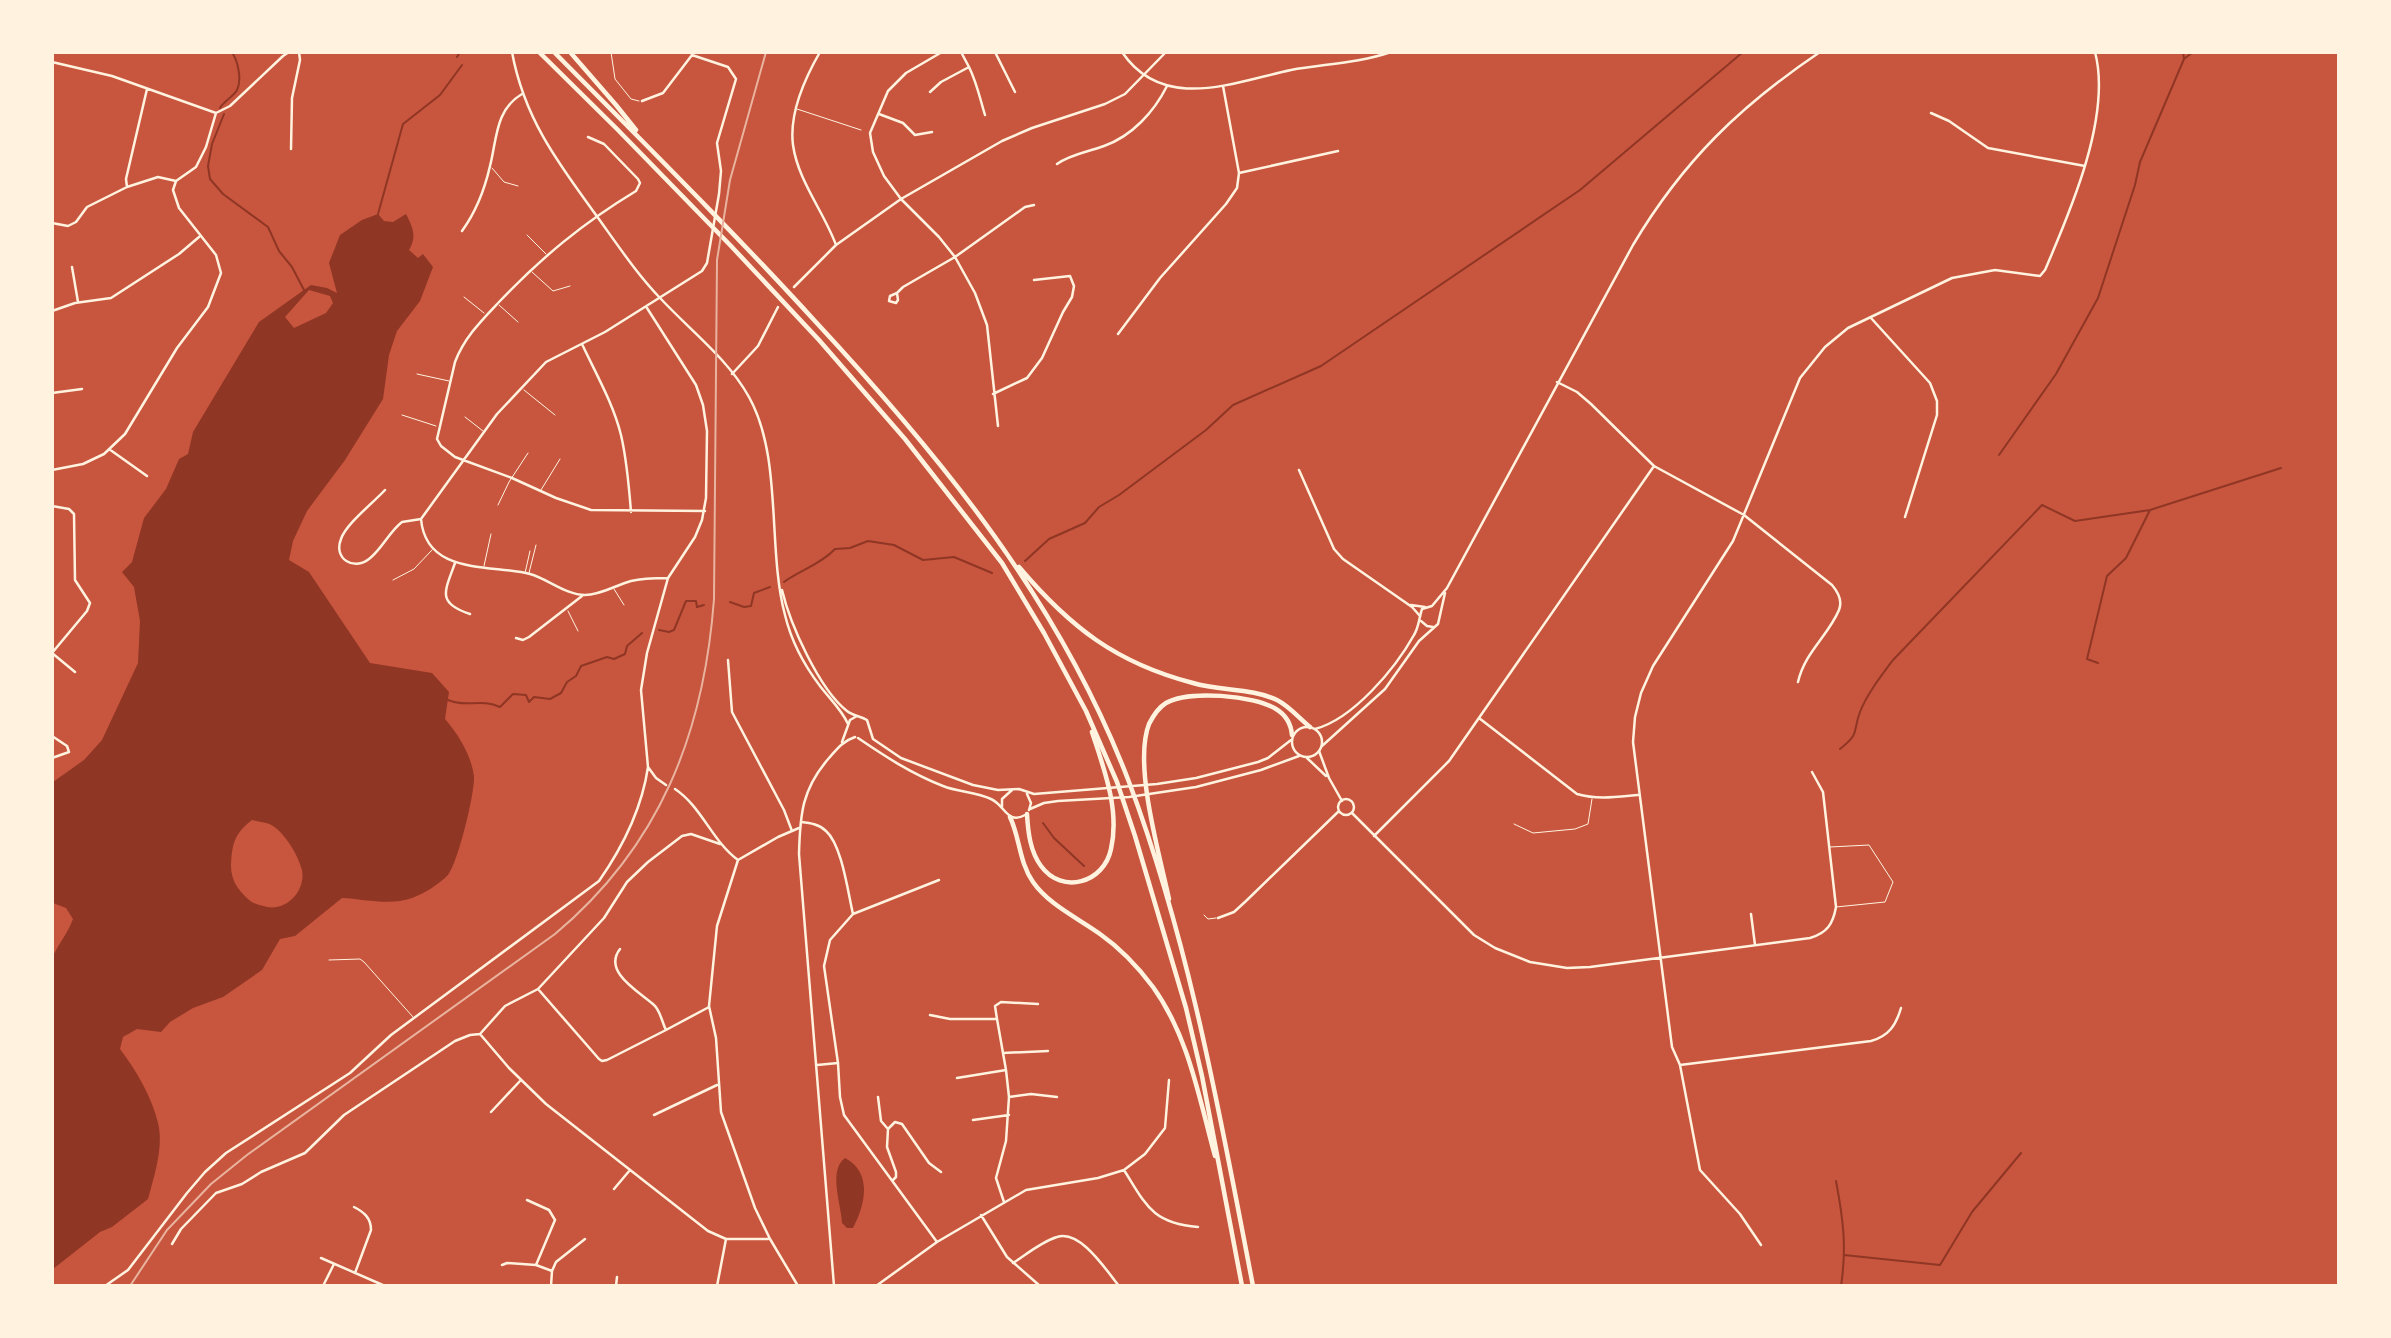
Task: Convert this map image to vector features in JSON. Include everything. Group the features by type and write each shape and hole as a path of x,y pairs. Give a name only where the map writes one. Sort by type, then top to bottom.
{"highway":[{"path":"539,52 705,219 819,340 905,439 1002,563 1044,633 1086,711 1118,782 1186,1008 1202,1076 1242,1286"},
{"path":"554,52 731,230 915,433 962,489 1008,553 1054,627 1096,706 1129,782 1175,924"},
{"path":"569,52 647,145"},
{"path":"1008,553 1046,598 1082,631 1104,646 1163,674 1196,684 1252,693 1279,701 1313,728"},
{"path":"1253,1286 1210,1066 1175,924 1146,779 1145,742 1155,714 1166,703 1182,697 1217,696 1244,699 1275,708 1288,720 1292,738"},
{"path":"1028,812 1029,840 1034,854 1041,867 1058,880 1081,883 1098,873 1105,864 1111,853 1113,838 1112,807 1107,777 1086,711"},
{"path":"1010,817 1016,829 1021,857 1034,884 1052,902 1102,935 1126,956 1164,1004 1188,1055 1224,1191"}],"street":[{"path":"149,52 171,52"},
{"path":"52,62 112,76 216,113 230,106 289,52"},
{"path":"291,149 292,98 300,60 299,52"},
{"path":"512,52 522,94 535,125 555,157 626,259 723,363 748,396 761,422 785,616 799,653 811,675 857,738 914,773 946,787 989,798 1010,817 1021,818 1044,803 1160,794 1228,779 1299,756"},
{"path":"820,52 804,85 793,131 796,156 836,245"},
{"path":"942,52 906,74 888,92 870,133 873,152 884,176 901,199 939,237 975,293 987,325 998,426"},
{"path":"961,52 978,85 977,92 985,115"},
{"path":"995,52 1015,92"},
{"path":"1122,52 1144,76 1168,86 1190,89 1223,86 1290,70 1376,57 1391,52"},
{"path":"794,287 836,245 901,199 1002,141 1105,104 1125,94 1166,52"},
{"path":"1406,603 1432,606 1447,588 1647,221 1693,160 1726,125 1780,80 1820,52"},
{"path":"1761,1245 1740,1214 1700,1170 1680,1065 1672,1047 1633,743 1635,717 1641,693 1653,666 1733,541 1800,378 1825,346 1848,328 1933,285 1973,272 1994,270 2040,276 2053,251 2085,166 2097,112 2098,63 2095,52"},
{"path":"583,595 527,573 455,563 433,548 422,529 421,519 484,431 546,362 647,307 702,271 707,263 719,194 717,143 736,79 733,71 692,54 663,93 642,101"},
{"path":"930,92 941,82 969,67"},
{"path":"1057,164 1065,158 1106,146 1131,133 1168,86"},
{"path":"1118,334 1160,278 1237,188 1239,173 1223,86"},
{"path":"127,187 126,179 147,89"},
{"path":"462,231 469,222 490,166 497,125 506,107 522,94"},
{"path":"52,470 83,464 104,454 125,434 177,348 208,307 221,273 216,256 179,208 173,190 176,181 196,167 206,147 216,113"},
{"path":"878,113 903,123 915,135 932,132"},
{"path":"1931,113 1949,121 1988,148 2085,166"},
{"path":"588,137 611,150 640,183 636,191 596,216 546,254 486,315 459,351 437,439 441,446 455,457 591,510 705,511"},
{"path":"1239,173 1338,151"},
{"path":"52,223 68,226 76,222 87,207 127,187 158,177 176,181"},
{"path":"897,293 1025,207 1034,205"},
{"path":"52,312 78,303 111,298 168,262 199,237"},
{"path":"72,267 78,303"},
{"path":"993,394 1027,379 1042,358 1072,297 1074,286 1070,276 1034,280"},
{"path":"105,1286 128,1270 205,1172 226,1153 349,1073 414,1018 598,881 612,861 631,824 646,782 648,767 641,690 647,653 668,578 695,537 705,511 707,431 702,397 647,307"},
{"path":"732,374 758,346 778,307"},
{"path":"1871,318 1930,383 1937,401 1937,415 1905,517"},
{"path":"582,344 621,434 631,512"},
{"path":"1557,382 1577,392 1591,404 1654,466 1744,515 1830,583 1838,593 1839,610 1802,667 1798,682"},
{"path":"52,393 82,389"},
{"path":"109,449 147,476"},
{"path":"1374,836 1442,769 1654,466"},
{"path":"1299,470 1334,549 1343,559 1406,603 1424,625 1433,627"},
{"path":"385,490 345,531 341,540 341,556 346,562 354,565 369,559 402,522 421,519"},
{"path":"52,506 69,509 75,514 75,580 90,603 87,611 52,653 75,673"},
{"path":"455,563 445,591 446,598 454,608 470,614"},
{"path":"779,575 789,615 804,649 836,699 849,713 867,720 873,739 901,758 973,785 1041,795 1196,778 1268,758 1300,728 1330,724 1373,688 1398,660 1415,634 1425,607"},
{"path":"516,638 523,640 529,637 583,595 651,577 668,578"},
{"path":"1307,758 1319,751 1385,689 1419,641 1440,621 1447,588"},
{"path":"1432,606 1441,613"},
{"path":"728,660 732,712 784,810 792,831"},
{"path":"834,1286 799,828 810,785 841,745 850,720 858,716"},
{"path":"1479,718 1577,794 1592,798 1638,794"},
{"path":"1313,728 1320,735 1322,746"},
{"path":"841,745 865,736 869,731"},
{"path":"52,736 67,747 69,752 52,758"},
{"path":"1292,738 1294,752 1307,758 1329,778"},
{"path":"1319,751 1329,778 1342,801"},
{"path":"648,767 656,778 666,785"},
{"path":"1352,813 1474,935 1530,962 1567,968 1590,967 1810,938 1822,934 1834,919 1836,907 1823,792 1812,772"},
{"path":"675,789 683,794 709,825 720,844 738,860"},
{"path":"1002,807 1002,799 1013,789"},
{"path":"1024,792 1031,803 1028,812"},
{"path":"1218,918 1234,912 1339,811 1342,801 1346,799 1352,802 1352,813"},
{"path":"1339,811 1344,815 1352,813"},
{"path":"800,822 813,823 825,829 834,843 853,914"},
{"path":"797,1286 770,1239 745,1184 721,1112 716,1038 709,1006 717,926 738,860 799,828"},
{"path":"172,1244 181,1229 216,1193 242,1184 261,1171 304,1153 355,1108 455,1041 480,1034 505,1006 538,989 604,918 627,882 682,836 691,834 720,844"},
{"path":"937,1242 844,1115 824,966 830,940 853,914 939,880"},
{"path":"1751,914 1755,945"},
{"path":"620,949 616,954 615,964 620,975 636,992 656,1006 666,1030"},
{"path":"538,989 602,1061 709,1006"},
{"path":"1004,1202 996,1178 1006,1141 1009,1097 995,1006 1001,1002 1038,1004"},
{"path":"1680,1065 1871,1041 1887,1035 1898,1019 1901,1008"},
{"path":"930,1015 950,1019 997,1019"},
{"path":"480,1034 546,1104 708,1231 726,1239 770,1239"},
{"path":"1003,1053 1048,1051"},
{"path":"816,1065 838,1063"},
{"path":"957,1078 1006,1070"},
{"path":"491,1112 521,1080"},
{"path":"877,1285 937,1242 1026,1190 1098,1178 1124,1170 1145,1154 1165,1128 1169,1080"},
{"path":"654,1115 719,1085"},
{"path":"1009,1097 1031,1094 1057,1097"},
{"path":"878,1097 881,1121 888,1129"},
{"path":"973,1120 1009,1115"},
{"path":"892,1180 897,1175 887,1147 888,1129 895,1122 902,1124 929,1163 941,1172"},
{"path":"614,1189 630,1170"},
{"path":"1124,1170 1149,1210 1175,1223 1198,1227"},
{"path":"527,1200 549,1210 555,1220 536,1265"},
{"path":"354,1207 363,1212 371,1223 371,1230 355,1273"},
{"path":"981,1215 1007,1257 1040,1286"},
{"path":"1013,1263 1046,1242 1059,1236 1071,1236 1081,1242 1119,1286"},
{"path":"717,1286 726,1239"},
{"path":"551,1286 556,1262 585,1240"},
{"path":"321,1258 385,1286"},
{"path":"323,1286 334,1264"},
{"path":"502,1265 536,1265 552,1271"},
{"path":"616,1286 617,1277"}],"lane":[{"path":"611,52 615,79 619,86 631,99 642,101"},
{"path":"797,109 861,130"},
{"path":"490,166 504,182 518,186"},
{"path":"527,235 546,254"},
{"path":"530,270 553,291 570,286"},
{"path":"464,298 486,315"},
{"path":"498,304 518,323"},
{"path":"417,374 450,381"},
{"path":"521,388 555,415"},
{"path":"402,415 439,427"},
{"path":"465,417 484,431"},
{"path":"498,505 528,453"},
{"path":"541,491 560,459"},
{"path":"484,568 491,534"},
{"path":"527,573 536,545"},
{"path":"393,580 414,569 433,548"},
{"path":"527,573 530,551"},
{"path":"613,587 624,605"},
{"path":"566,608 578,631"},
{"path":"1514,824 1533,833 1580,828 1588,824 1592,798"},
{"path":"1828,847 1869,845 1893,882 1885,902 1836,907"},
{"path":"1205,915 1208,919 1218,918"},
{"path":"329,960 360,959 414,1018"}],"shaded area":[{"path":"378,214 384,221 393,222 406,214 413,232 409,250 418,258 423,254 433,267 420,301 397,331 389,355 383,399 345,460 307,511 293,541 289,560 309,572 370,663 432,673 449,692 445,719 464,746 474,776 461,843 448,875 426,891 395,902 342,898 295,936 280,939 262,970 223,997 193,1008 170,1022 161,1032 137,1029 123,1037 120,1049 148,1094 160,1132 157,1161 148,1199 53,1269 53,956 73,919 66,908 53,903 53,782 84,760 102,740 138,663 140,621 134,587 122,572 132,562 144,518 166,489 179,459 188,454 193,432 259,322 311,285 337,293 329,263 340,235 362,220","holes":["309,290 330,296 333,303 326,313 294,328 285,317","252,820 278,830 291,846 300,864 302,877 298,892 281,906 267,907 252,902 241,892 234,880 231,871 233,845 241,830"]},
{"path":"845,1158 854,1164 863,1181 863,1200 853,1228 847,1228 842,1223 837,1188 837,1171"}],"waterway":[{"path":"457,57 460,52"},
{"path":"1025,561 1049,539 1085,523 1099,507 1206,430 1233,405 1321,366 1580,190 1743,52"},
{"path":"2183,52 2184,59 2193,52"},
{"path":"220,108 238,86 239,71 233,54"},
{"path":"1999,455 2056,374 2098,298 2140,162 2184,59"},
{"path":"378,214 403,124 440,95 462,65"},
{"path":"224,114 212,144 208,166 210,179 223,194 268,227 279,251 292,267 304,290"},
{"path":"1840,749 1853,735 1866,699 1893,660 2042,505 2075,521 2150,510 2281,468"},
{"path":"2098,663 2087,659 2107,576 2126,558 2150,510"},
{"path":"784,582 824,559 835,549 850,548 868,541 894,545 923,560 954,557 992,573"},
{"path":"730,602 744,607 751,606 754,593 770,587"},
{"path":"659,630 674,630 686,601 696,601 697,607 704,605"},
{"path":"448,700 487,703 500,707 513,694 526,695 529,702 534,697 550,699 561,693 581,666 625,654 627,646 642,633"},
{"path":"1043,823 1054,838 1084,866"},
{"path":"1844,1255 1940,1265 1972,1212 2021,1153"},
{"path":"1836,1181 1843,1233 1841,1286"}],"railway":[{"path":"130,1286 167,1230 211,1184 247,1155 555,934 592,900 623,863 649,825 670,784 687,741 700,696 709,648 714,599 717,260 730,180 766,52"}]}
